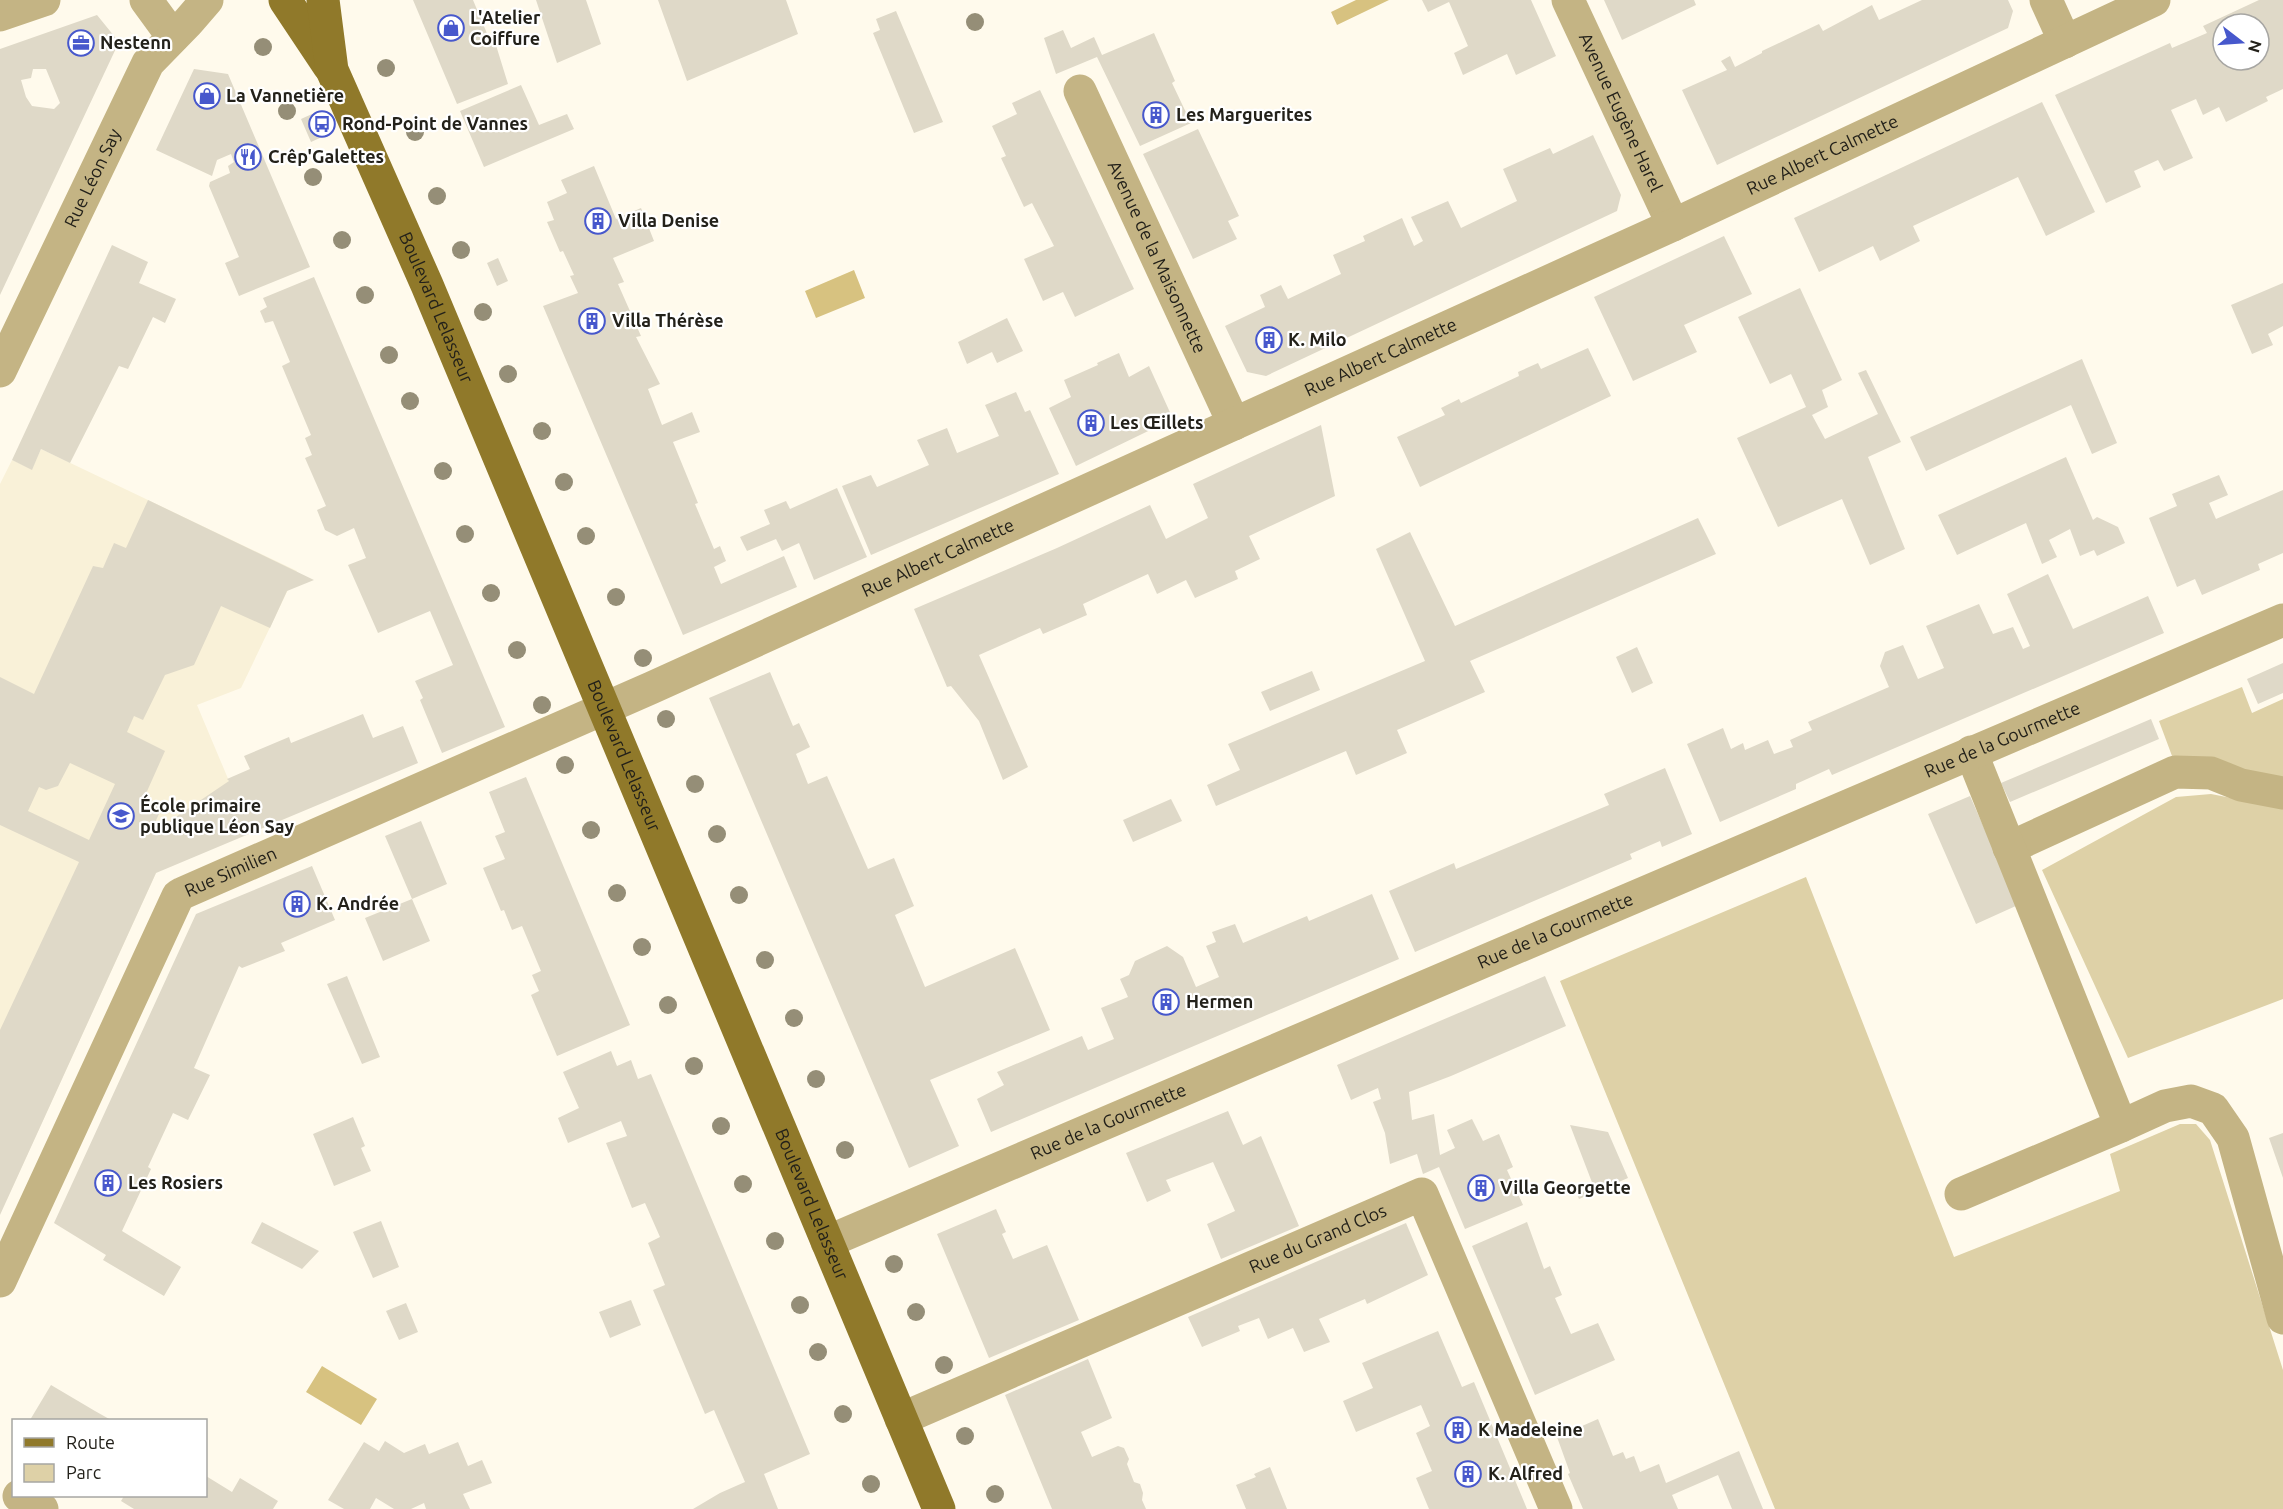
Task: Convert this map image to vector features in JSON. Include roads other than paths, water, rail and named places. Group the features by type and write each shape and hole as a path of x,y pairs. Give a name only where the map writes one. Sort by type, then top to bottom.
{"main road":[{"path":"285,0 332,70"},
{"name":"Boulevard Lelasseur","path":"323,0 332,70 427,285 939,1509"}],"street":[{"path":"0,15 44,0"},
{"path":"146,0 173,37"},
{"name":"Rue Léon Say","path":"0,371 140,76 148,63 207,0"},
{"name":"Avenue Eugène Harel","path":"1568,0 1673,225"},
{"path":"2046,0 2065,42"},
{"name":"Rue Albert Calmette","path":"604,708 1673,225 2154,0"},
{"name":"Avenue de la Maisonnette","path":"1080,91 1234,424"},
{"name":"Rue de la Gourmette","path":"827,1242 2283,620"},
{"name":"Rue Similien","path":"0,1281 178,896 604,708"},
{"path":"1971,752 2121,1126"},
{"path":"2009,848 2175,772 2211,773 2241,785 2283,793"},
{"path":"1961,1194 2165,1106 2191,1101 2214,1109 2233,1138 2283,1318"},
{"name":"Rue du Grand Clos","path":"901,1419 1422,1194 1556,1509"},
{"path":"22,1497 42,1509"}],"place":[{"name":"L'Atelier Coiffure","path":"451,28"},
{"name":"Nestenn","path":"81,43"},
{"name":"La Vannetière","path":"207,96"},
{"name":"Les Marguerites","path":"1156,115"},
{"name":"Rond-Point de Vannes","path":"322,124"},
{"name":"Crêp'Galettes","path":"248,157"},
{"name":"Villa Denise","path":"598,221"},
{"name":"Villa Thérèse","path":"592,321"},
{"name":"K. Milo","path":"1269,340"},
{"name":"Les Œillets","path":"1091,423"},
{"name":"École primaire publique Léon Say","path":"121,816"},
{"name":"K. Andrée","path":"297,904"},
{"name":"Hermen","path":"1166,1002"},
{"name":"Les Rosiers","path":"108,1183"},
{"name":"Villa Georgette","path":"1481,1188"},
{"name":"K Madeleine","path":"1458,1430"},
{"name":"K. Alfred","path":"1468,1474"}]}
